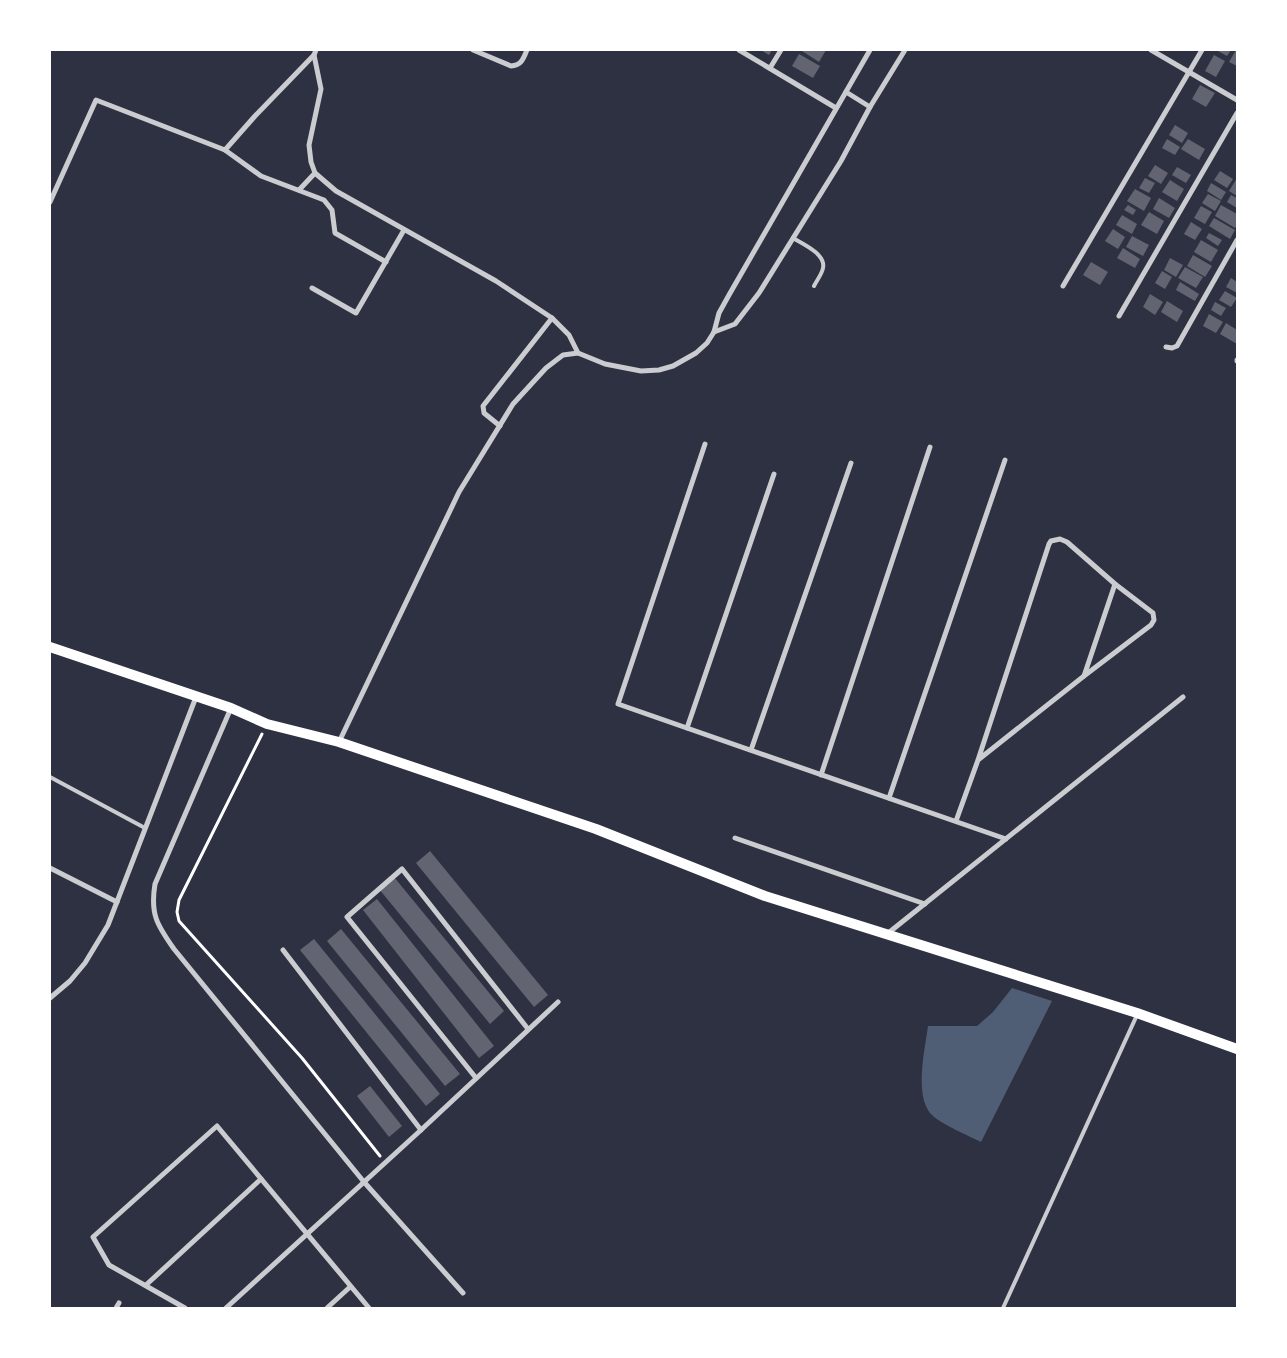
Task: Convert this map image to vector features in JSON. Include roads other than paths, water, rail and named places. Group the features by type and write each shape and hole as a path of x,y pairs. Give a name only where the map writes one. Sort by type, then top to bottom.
{"main road":[{"path":"50,647 232,708 267,724 339,742 596,829 765,896 1138,1013 1237,1049"}],"street":[{"path":"473,50 511,66 517,66 522,63 527,50"},
{"path":"739,50 836,108"},
{"path":"770,68 781,50"},
{"path":"339,742 459,492 513,404 546,368 564,355 578,353 605,364 641,371 659,370 673,366 696,353 714,332 719,313 870,50"},
{"path":"714,332 735,324 760,293 841,161 870,107 905,50"},
{"path":"1151,50 1237,100"},
{"path":"1063,286 1202,50"},
{"path":"226,150 315,52"},
{"path":"315,52 321,89 309,145 311,162 315,173 336,191 496,281 552,318 569,334 578,353"},
{"path":"846,92 870,107"},
{"path":"50,202 96,100 226,150 261,176 324,200 332,210 335,233 386,262"},
{"path":"1120,316 1237,113"},
{"path":"299,190 315,173"},
{"path":"312,288 356,313 404,230"},
{"path":"1166,347 1172,348 1177,346 1237,240"},
{"path":"500,426 484,413 483,406 552,318"},
{"path":"705,444 618,704 1006,839"},
{"path":"821,774 930,447"},
{"path":"889,798 1005,460"},
{"path":"751,750 851,463"},
{"path":"687,728 774,474"},
{"path":"956,821 1051,541 1060,539 1153,613 1154,620 1151,625 978,760"},
{"path":"1084,676 1116,584"},
{"path":"50,998 85,963 108,925 196,697"},
{"path":"886,935 1183,697"},
{"path":"232,708 155,884 152,902 154,915 174,949 364,1182 463,1293"},
{"path":"736,838 924,904"},
{"path":"50,868 117,902"},
{"path":"476,1078 347,917 402,869 528,1029"},
{"path":"283,950 421,1130"},
{"path":"226,1308 386,1163 558,1002"},
{"path":"184,1308 109,1265 94,1237 217,1126 369,1308"},
{"path":"146,1285 261,1179"},
{"path":"327,1308 350,1287"}],"lane":[{"path":"793,238 822,258 823,270 814,286"},
{"path":"50,777 145,828"},
{"path":"1002,1308 1138,1013"}],"water":[{"path":"1012,988 1052,1001 981,1142 943,1123 933,1116 927,1108 923,1098 922,1073 928,1026 977,1026 993,1012"}]}
